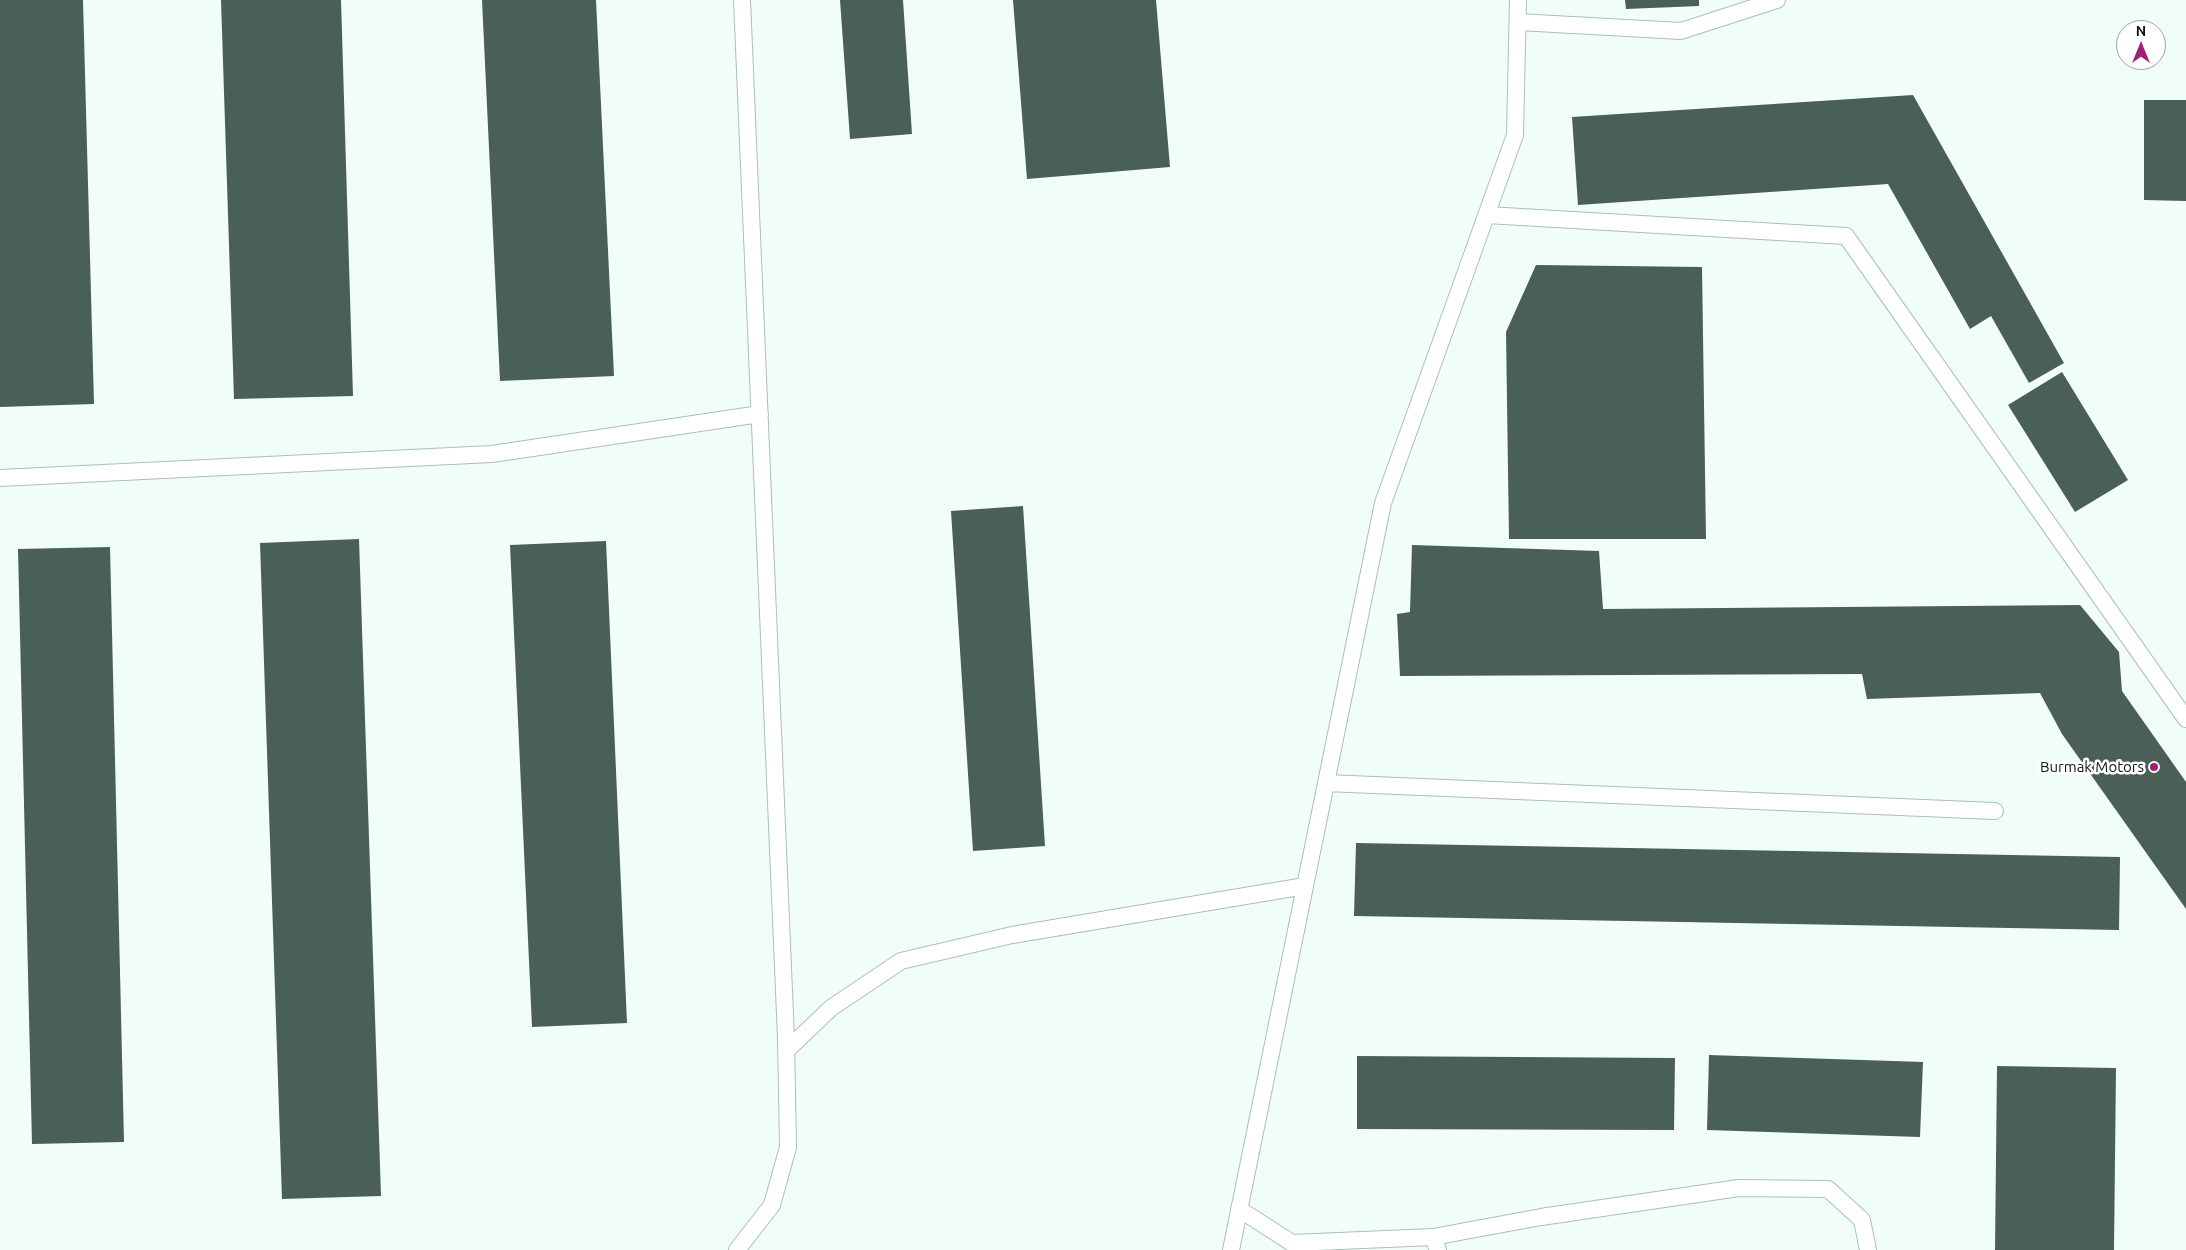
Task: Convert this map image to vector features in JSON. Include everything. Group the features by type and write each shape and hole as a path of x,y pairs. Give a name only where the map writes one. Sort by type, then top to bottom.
{"lane":[{"path":"737,1250 772,1206 788,1147 786,1051 742,0"},
{"path":"1231,1250 1383,503 1516,135 1518,0"},
{"path":"1518,22 1681,31 1777,0"},
{"path":"1487,215 1846,236 2186,719"},
{"path":"0,478 492,454 760,414"},
{"path":"1326,783 1995,811"},
{"path":"786,1051 831,1008 901,961 1012,936 1305,886"},
{"path":"1239,1209 1292,1243 1435,1244 1541,1218 1738,1188 1828,1189 1862,1220 1868,1250"}],"building":[{"path":"0,0 83,0 94,404 0,407"},
{"path":"221,0 341,0 353,396 234,399"},
{"path":"482,0 596,0 614,376 500,381"},
{"path":"840,0 903,0 912,134 850,139"},
{"path":"1013,0 1156,0 1170,167 1027,179"},
{"path":"1625,0 1699,0 1699,6 1626,9"},
{"path":"1913,95 2064,363 2029,383 1991,316 1970,329 1888,184 1578,205 1572,117"},
{"path":"2144,100 2186,100 2186,201 2144,200"},
{"path":"1536,265 1702,267 1706,539 1509,539 1506,332"},
{"path":"2062,372 2128,480 2075,512 2008,405"},
{"path":"1023,506 1045,846 973,851 951,511"},
{"path":"359,539 381,1196 282,1199 260,543"},
{"path":"606,541 627,1023 532,1027 510,545"},
{"path":"1412,545 1599,551 1603,609 2080,605 2119,652 2122,691 2186,782 2186,909 2062,734 2040,693 1867,699 1862,674 1400,676 1397,614 1410,612"},
{"path":"110,547 124,1142 32,1144 18,549"},
{"path":"1356,843 2120,857 2119,930 1354,916"},
{"path":"1709,1055 1923,1062 1920,1137 1707,1130"},
{"path":"1357,1056 1675,1058 1674,1130 1357,1129"},
{"path":"1997,1066 2116,1068 2114,1250 1995,1250"}],"place":[{"name":"Burmak Motors","path":"2154,767"}]}
